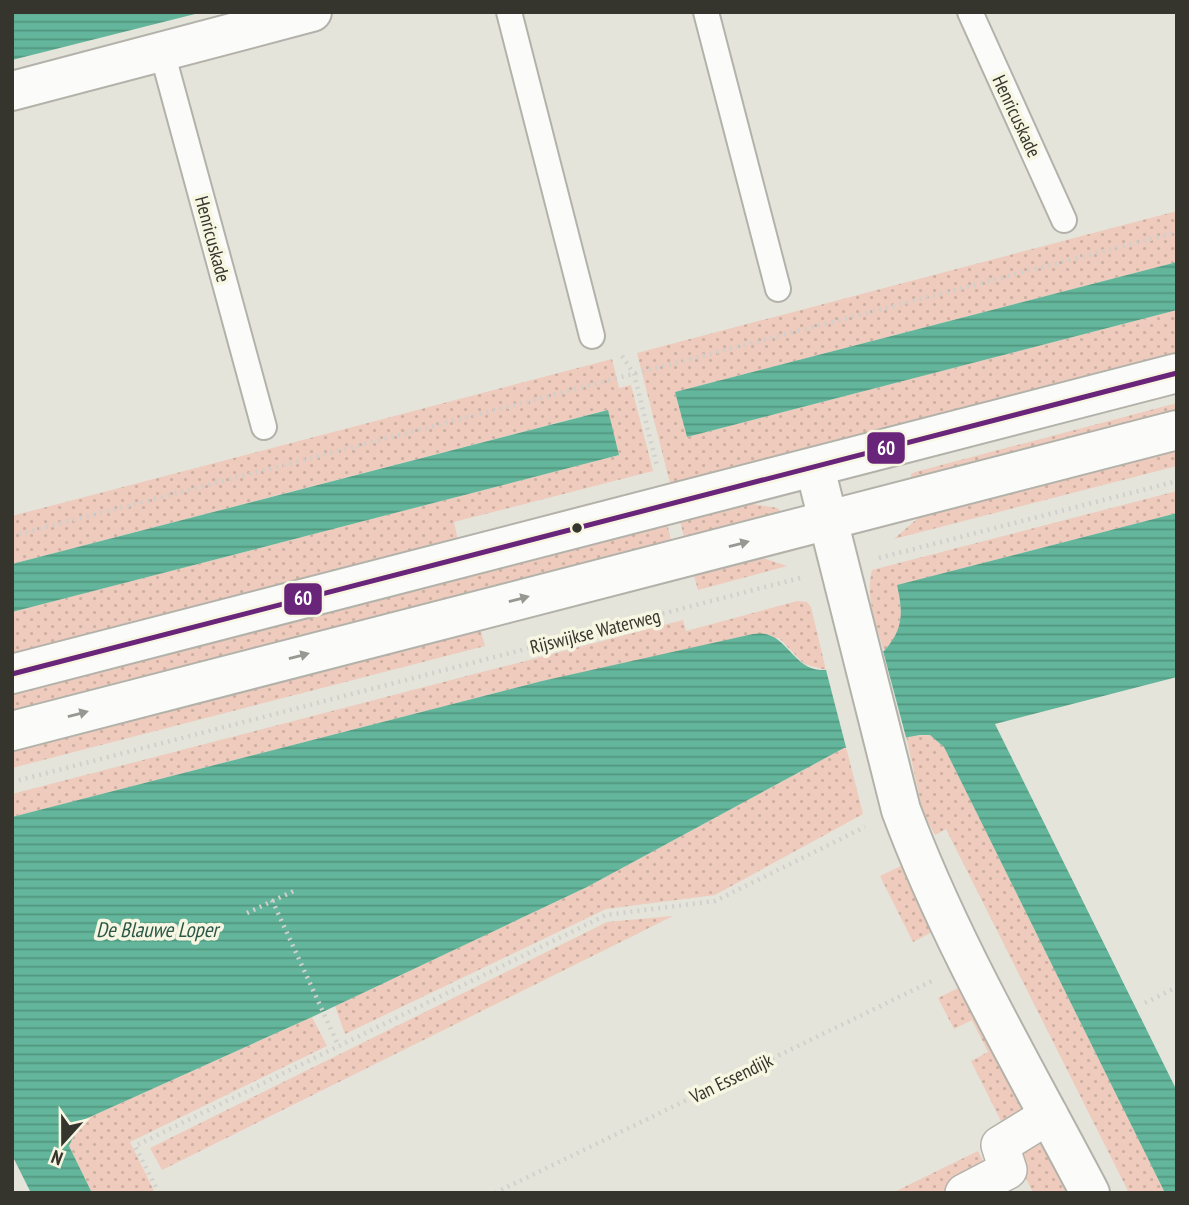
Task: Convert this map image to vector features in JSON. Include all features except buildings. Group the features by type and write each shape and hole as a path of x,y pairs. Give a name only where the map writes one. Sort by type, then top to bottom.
{"main road":[{"path":"12,90 312,12"},
{"path":"12,674 1177,373"},
{"path":"12,731 1177,430"},
{"path":"815,468 897,794 968,964 1090,1193"}],"street":[{"path":"964,1193 1008,1170 1000,1145 1049,1115"}],"lane":[{"path":"509,12 592,336"},
{"path":"706,12 778,289"},
{"name":"Henricuskade","path":"970,12 1064,220"},
{"name":"Henricuskade","path":"162,52 264,427"}],"path":[{"path":"12,536 1177,232"},
{"name":"Rijswijkse Waterweg","path":"12,782 1177,481"},
{"path":"159,1193 135,1146 606,915 715,901 897,794"},
{"path":"247,913 296,890"},
{"path":"272,900 339,1047"},
{"name":"Van Essendijk","path":"495,1193 968,964"},
{"path":"1145,1003 1177,987"}],"shaded area":[{"path":"1177,211 1177,262 675,392 687,437 1177,310 1177,359 672,491 637,353"},
{"path":"612,359 619,388 631,385 653,471 454,522 459,546 12,662 12,612 619,455 607,410 12,564 12,516"},
{"path":"1177,403 1177,418 911,483 911,474 915,472"},
{"path":"1177,440 1177,466 894,539 926,511"},
{"path":"1177,491 1177,513 898,585 901,620 896,635 884,651 871,601 872,570"},
{"path":"746,503 778,508 783,516 686,545 678,513"},
{"path":"665,515 673,548 12,719 12,684"},
{"path":"757,556 787,566 698,590 691,565"},
{"path":"797,601 807,602 811,607 826,670 804,664 779,638 542,681 12,817 12,794 683,620 686,631"},
{"path":"478,621 485,646 12,768 12,742"},
{"path":"930,735 944,747 1165,1193 1129,1193 946,829 935,835 923,812 906,736"},
{"path":"846,747 863,814 715,895 606,909 345,1034 335,1006 587,887"},
{"path":"905,864 938,929 913,942 880,876"},
{"path":"673,916 162,1170 150,1148 607,922"},
{"path":"962,986 1029,1118 1005,1129 971,1061 988,1052 972,1020 954,1029 938,998"},
{"path":"312,1017 327,1046 130,1142 155,1193 92,1193 69,1146 81,1121"},
{"path":"1038,1136 1066,1193 1033,1193 1012,1149"},
{"path":"978,1151 989,1173 949,1193 892,1193"}],"water":[{"path":"12,12 203,12 12,60"},
{"path":"1177,262 1177,310 687,437 675,392"},
{"path":"608,410 619,455 12,612 12,564"},
{"name":"De Blauwe Loper","path":"1177,513 1177,677 995,724 1177,1091 1177,1193 1165,1193 944,747 930,735 920,735 844,748 587,887 312,1017 81,1121 69,1146 92,1193 31,1193 12,1155 12,817 542,681 753,634 773,637 811,668 836,668 884,651 891,643 900,620 897,585"}],"pier":[{"path":"882,647 907,741 847,751 825,666"}],"transit line":[{"name":"60","path":"12,674 1177,373"}]}
